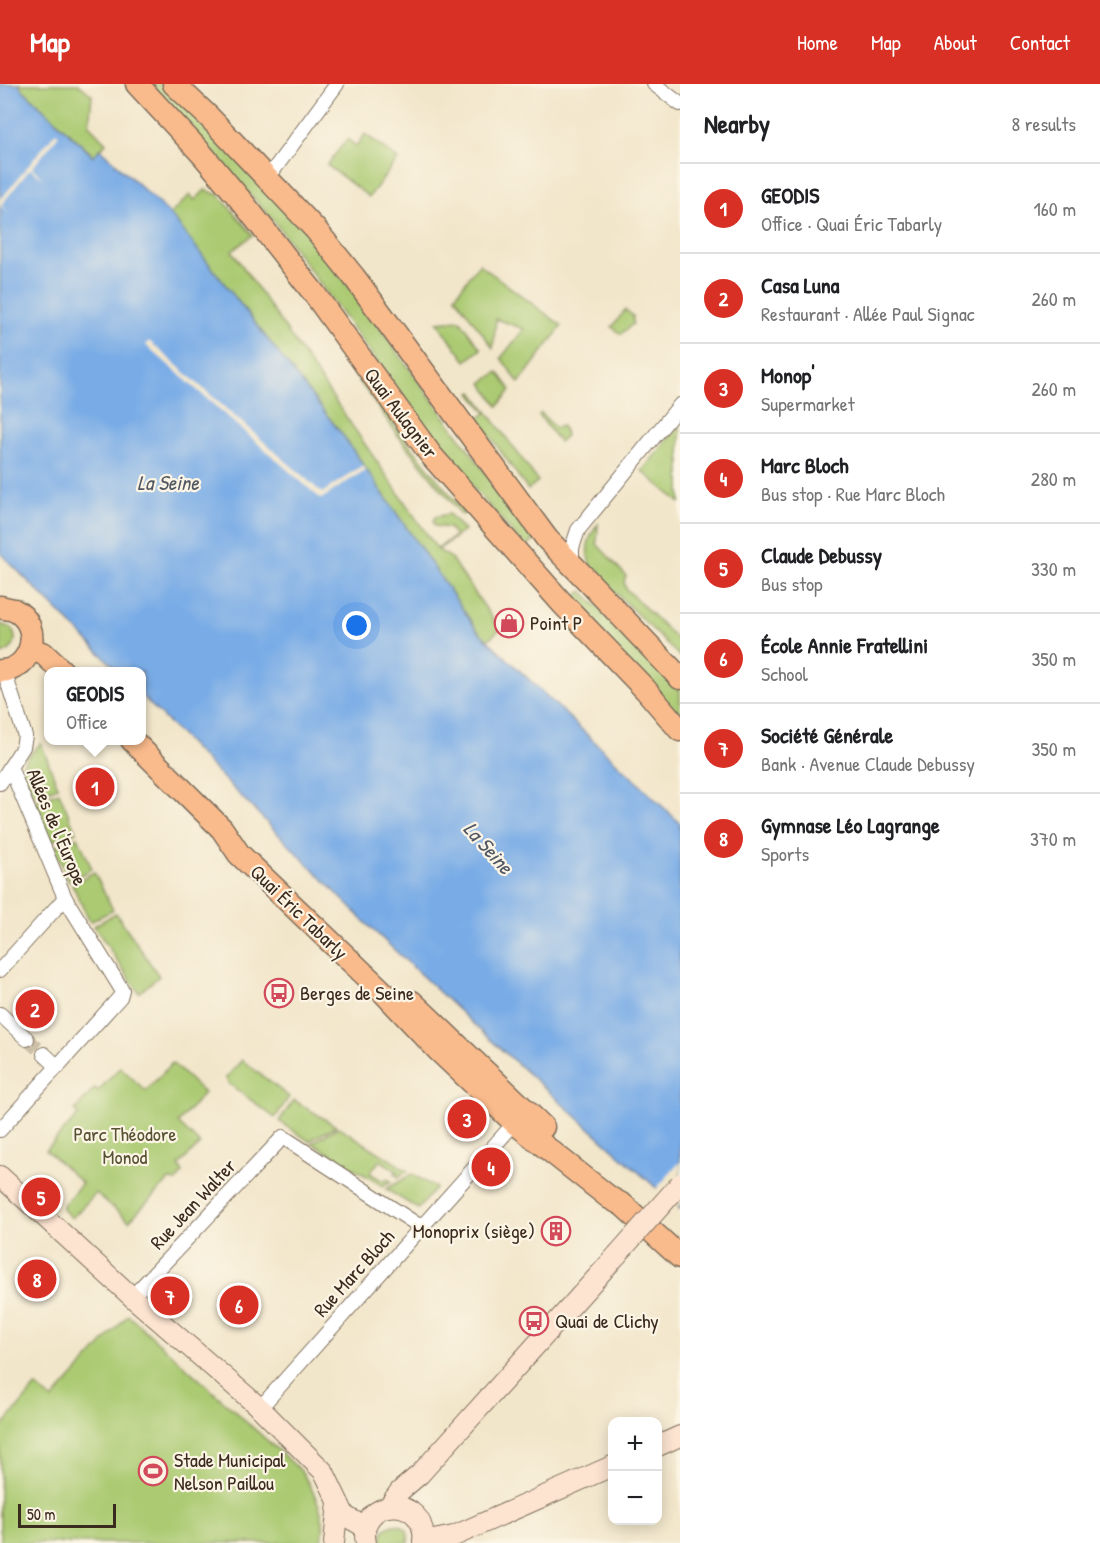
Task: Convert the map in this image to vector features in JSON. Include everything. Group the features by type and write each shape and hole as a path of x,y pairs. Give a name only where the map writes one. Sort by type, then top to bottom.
{"main road":[{"name":"Quai Aulagnier","path":"137,84 201,154 313,292 431,455 680,730"},
{"path":"174,84 316,230 354,277 547,539 680,678"},
{"path":"547,539 529,557 538,575 553,581 572,565"},
{"path":"0,607 15,610 26,620 32,634 31,649 22,663 15,668 2,671"},
{"path":"31,649 45,654 58,667"},
{"name":"Quai Éric Tabarly","path":"136,745 222,829 239,854 386,994 438,1050 520,1117 610,1198 623,1205 680,1257"},
{"name":"Quai Éric Tabarly","path":"222,829 248,844 285,879 520,1117"}],"street":[{"path":"185,84 200,100 208,117"},
{"path":"266,178 337,84"},
{"path":"654,84 680,104"},
{"path":"572,565 572,548 578,530 680,405"},
{"path":"547,539 562,538 578,530"},
{"name":"Allées de l'Europe","path":"2,671 25,736 23,747 10,767 65,898 122,990 120,997 58,1067"},
{"path":"0,783 10,767"},
{"path":"0,788 19,790"},
{"path":"0,970 65,898"},
{"path":"0,1014 27,1039"},
{"path":"0,1130 58,1067 44,1054"},
{"name":"Rue Marc Bloch","path":"260,1408 520,1117"},
{"name":"Rue Jean Walter","path":"132,1297 283,1137 421,1227"},
{"path":"0,1176 132,1297 260,1408 324,1472 345,1516 366,1535 373,1515 389,1506 400,1491 420,1474 680,1184"},
{"path":"662,1444 680,1436"},
{"path":"389,1506 400,1506 409,1510 422,1524 423,1543 438,1541 608,1468"},
{"path":"409,1510 420,1474"},
{"path":"334,1543 338,1502"}],"green space":[{"path":"19,84 78,84 92,95 89,125 106,143 94,156"},
{"path":"151,84 162,84 176,96 312,236 535,540 525,547 458,470 274,221"},
{"path":"365,134 398,159 369,197 327,165 347,139 356,146"},
{"path":"205,190 219,195 253,235 232,251 437,549 455,536 449,528 435,526 433,521 435,517 449,514 464,531 438,550 450,557 500,629 488,640 477,630 344,437 170,214 190,195 195,200"},
{"path":"479,264 562,326 519,383 501,358 524,329 496,319 493,348 455,296"},
{"path":"625,310 633,316 633,324 621,334 612,327"},
{"path":"460,320 481,349 466,361 437,322"},
{"path":"327,330 405,439 465,513 462,515 402,441 326,335"},
{"path":"498,372 511,390 498,406 482,383"},
{"path":"473,392 538,481 528,490 478,419 486,413 471,393"},
{"path":"541,413 555,428 562,426 566,436 559,442 539,415"},
{"path":"680,425 680,503 642,471"},
{"path":"598,524 597,544 626,576 624,582 626,589 680,642 680,657 592,569 587,551 591,535"},
{"path":"582,591 680,689 680,719 570,602"},
{"path":"0,624 11,628 15,636 12,647 1,654"},
{"path":"41,743 58,787 34,796 21,768"},
{"path":"59,792 76,832 52,841 35,801"},
{"path":"78,837 92,869 69,881 54,847"},
{"path":"94,872 113,910 90,922 72,884"},
{"path":"116,913 159,976 139,993 94,926"},
{"path":"242,1060 289,1097 275,1118 228,1083 226,1078"},
{"name":"Parc Théodore Monod","path":"172,1063 204,1093 178,1123 200,1144 179,1165 183,1173 176,1181 169,1180 129,1221 96,1193 72,1218 62,1209 63,1205 82,1183 46,1150 79,1114 75,1110 95,1088 98,1091 120,1067 146,1091"},
{"path":"294,1100 336,1126 309,1141 279,1121"},
{"path":"338,1127 408,1171 398,1177 394,1173 397,1171 380,1160 370,1173 383,1181 387,1179 391,1181 383,1186 312,1143"},
{"path":"412,1174 436,1188 418,1209 386,1189"},
{"path":"128,1315 300,1470 315,1495 322,1515 323,1535 320,1543 0,1543 0,1429 36,1386 52,1400"},
{"path":"394,1525 407,1530 409,1543 382,1543 384,1531"}],"water":[{"name":"La Seine","path":"0,84 19,84 93,156 100,149 170,214 344,437 477,630 680,823 680,1209 485,1035 370,927 146,700 146,667 114,667 0,553"}],"pier":[{"path":"56,132 59,135 32,168 44,179 30,169 1,205 10,214 0,206 0,197 2,198"},
{"path":"149,341 322,493 362,466 365,470 321,499 146,345"},
{"path":"680,1162 680,1205 676,1209 655,1190"}],"tunnel":[{"path":"27,1039 44,1054"}],"place":[{"name":"Point P","path":"509,623"},
{"name":"GEODIS","path":"95,787"},
{"name":"Berges de Seine","path":"279,993"},
{"name":"Casa Luna","path":"35,1009"},
{"name":"Monop'","path":"467,1119"},
{"name":"Marc Bloch","path":"491,1167"},
{"name":"Claude Debussy","path":"41,1197"},
{"name":"Monoprix (siège)","path":"556,1231"},
{"name":"Gymnase Léo Lagrange","path":"37,1279"},
{"name":"Société Générale","path":"170,1296"},
{"name":"École Annie Fratellini","path":"239,1305"},
{"name":"Quai de Clichy","path":"534,1321"},
{"name":"Stade Municipal Nelson Paillou","path":"153,1471"}]}
